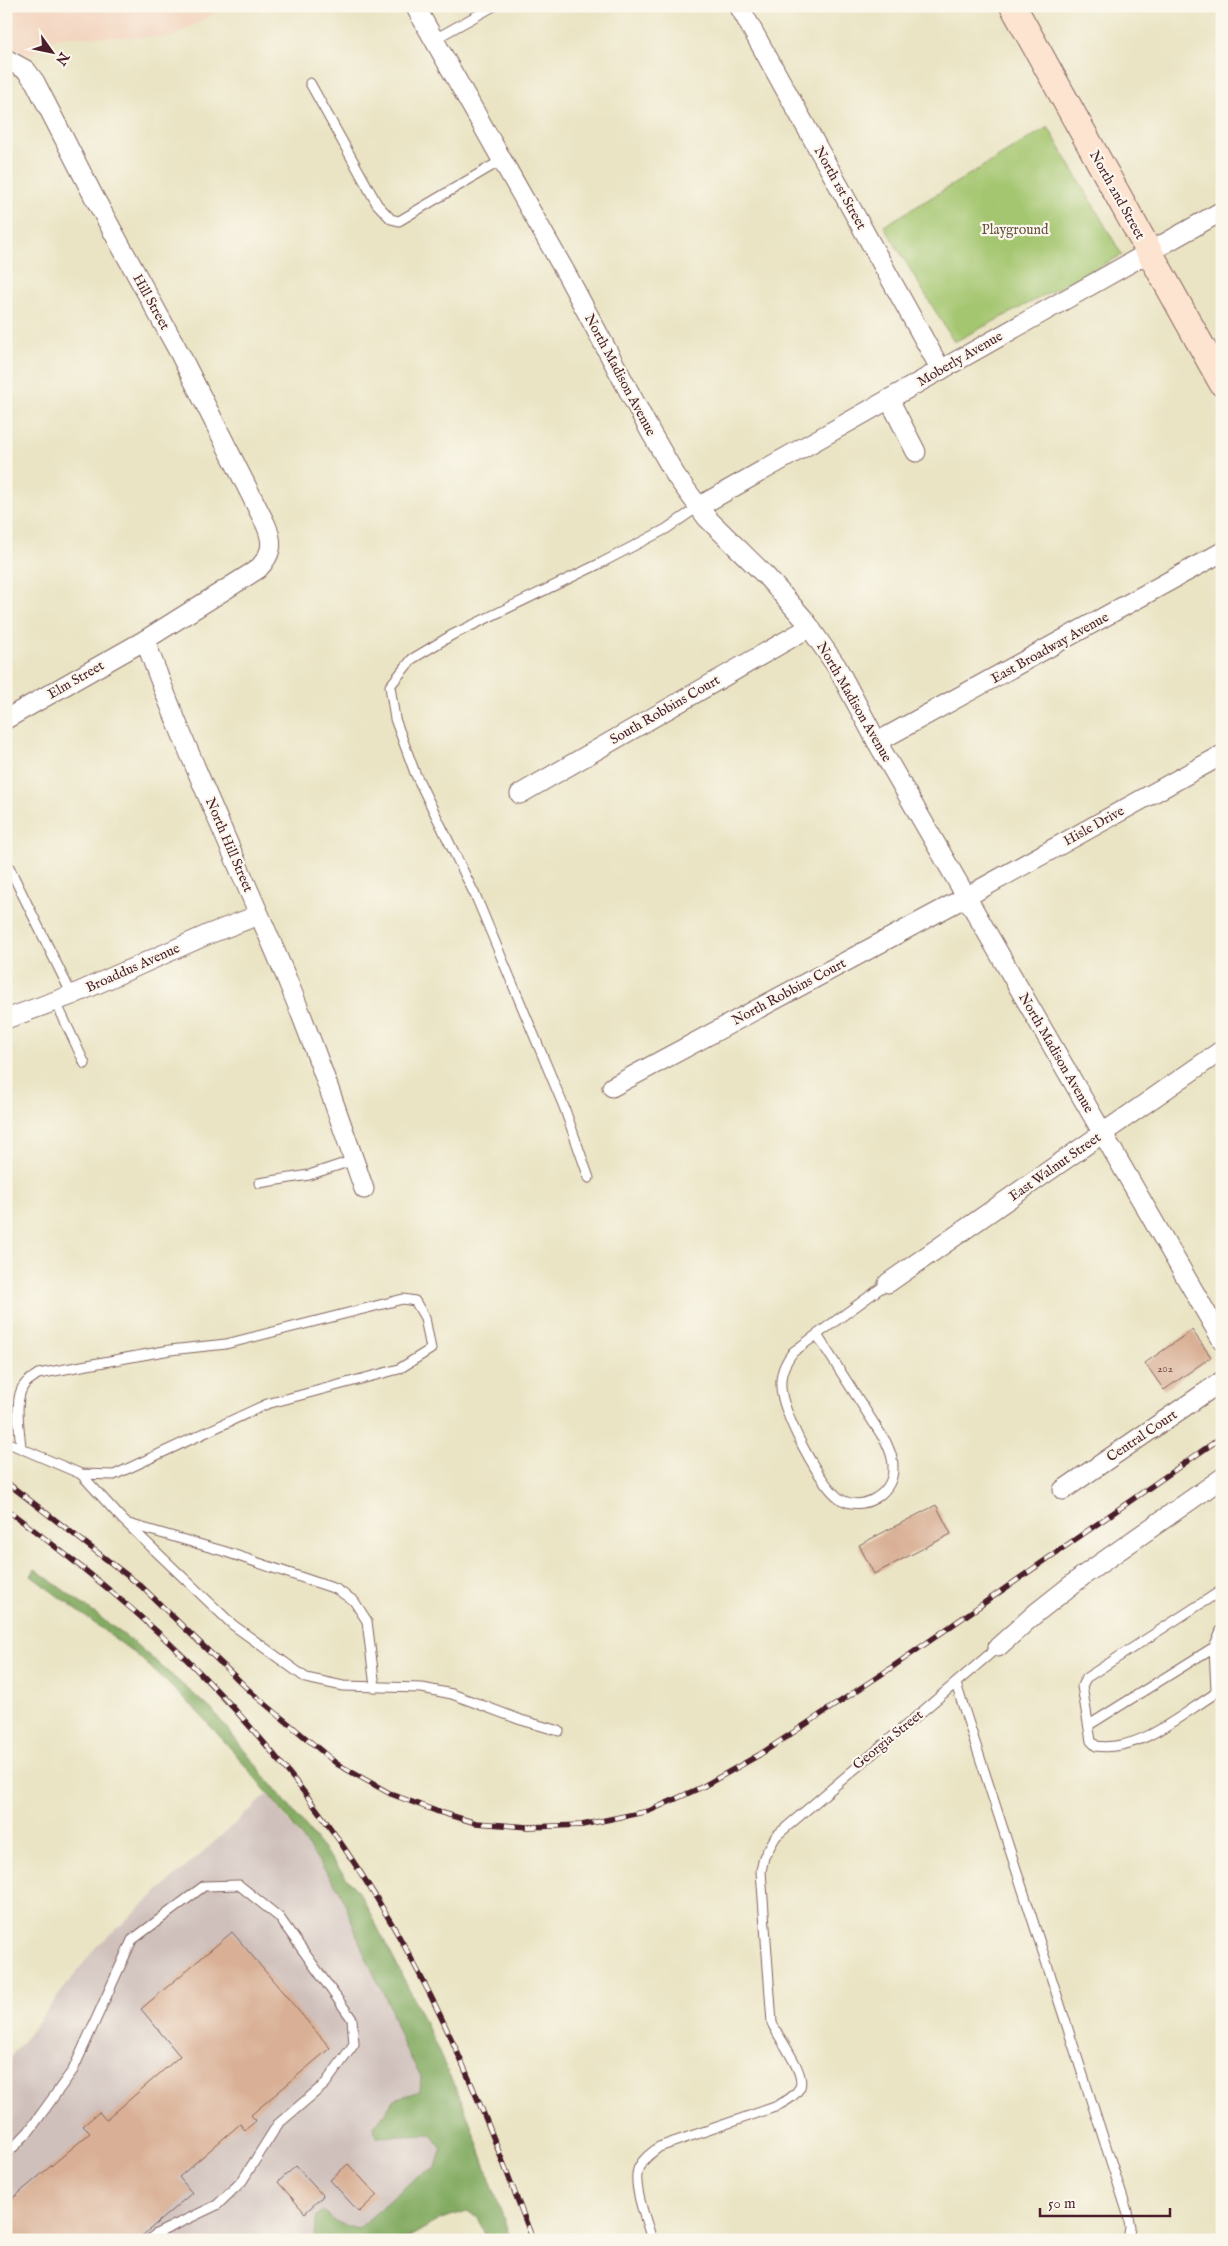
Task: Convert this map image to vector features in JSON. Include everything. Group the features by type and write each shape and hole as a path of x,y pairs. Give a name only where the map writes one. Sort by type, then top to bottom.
{"main road":[{"name":"North 2nd Street","path":"1013,6 1222,383"}],"street":[{"name":"North Madison Avenue","path":"415,6 575,291 658,446 698,507 725,537 786,597 810,627 837,667 876,742 1222,1340"},
{"name":"North 1st Street","path":"739,6 941,370"},
{"name":"Hill Street","path":"6,60 26,70 35,82 85,180 180,354 266,525 271,543 267,559 258,569 145,640"},
{"name":"Moberly Avenue","path":"698,507 1222,211"},
{"path":"889,399 916,452"},
{"name":"East Broadway Avenue","path":"876,742 1222,552"},
{"name":"South Robbins Court","path":"520,794 810,627"},
{"name":"Elm Street","path":"6,719 145,640"},
{"name":"North Hill Street","path":"145,640 225,838 311,1042 364,1189"},
{"name":"Hisle Drive","path":"966,897 1222,755"},
{"name":"North Robbins Court","path":"612,1088 966,897"},
{"name":"Broaddus Avenue","path":"6,1019 259,915"},
{"name":"East Walnut Street","path":"888,1283 1222,1050"},
{"name":"Central Court","path":"1063,1490 1222,1381"},
{"name":"Georgia Street","path":"998,1647 1036,1613 1084,1575 1222,1478"}],"lane":[{"path":"433,40 494,6"},
{"path":"310,83 377,204 391,218 399,221 502,160"},
{"path":"588,1178 564,1107 480,908 415,772 395,719 390,686 412,660 452,635 609,559 666,528 698,507"},
{"path":"6,861 63,997 85,1064"},
{"path":"259,1184 310,1175 354,1160"},
{"path":"817,1335 886,1442 892,1458 893,1472 889,1485 879,1496 866,1503 844,1501 833,1494 822,1482 784,1407 780,1388 784,1366 793,1352 888,1283"},
{"path":"6,1442 82,1474 114,1475 267,1404 399,1369 431,1349 425,1318 415,1301 403,1298 226,1344 170,1350 38,1374 24,1384 20,1397 18,1411 21,1448"},
{"path":"82,1474 126,1523 233,1626 306,1678 343,1686 422,1688 452,1694 521,1720 560,1731"},
{"path":"126,1523 223,1551 336,1589 354,1601 367,1621 375,1687"},
{"path":"1222,1590 1086,1678 1082,1686 1091,1741 1096,1746 1108,1748 1134,1743 1213,1695 1216,1690 1214,1647 1222,1628"},
{"name":"Georgia Street","path":"652,2240 636,2183 638,2168 646,2157 658,2147 775,2107 791,2098 800,2088 801,2078 798,2068 778,2037 772,2023 761,1871 764,1857 776,1836 998,1647"},
{"path":"1088,1725 1214,1647"},
{"path":"956,1684 1126,2211 1130,2227 1128,2240"},
{"path":"6,2155 29,2131 73,2070 132,1940 204,1886 239,1885 280,1918 352,2019 354,2044 325,2084 278,2124 242,2181 218,2205 156,2234 149,2240"}],"shaded area":[{"path":"6,6 228,6 172,37 60,37 31,55 6,45"},
{"path":"268,1794 340,1891 363,1951 389,2005 404,2046 421,2076 420,2091 395,2100 414,2135 432,2135 442,2148 436,2167 416,2177 358,2229 336,2222 323,2212 317,2216 314,2234 318,2240 6,2240 6,2063 96,1947"}],"green space":[{"name":"Playground","path":"1048,127 1122,255 954,342 884,226"},
{"path":"35,1569 132,1641 212,1710 362,1897 416,2003 466,2111 511,2240 487,2240 478,2218 467,2211 441,2219 404,2240 318,2240 314,2235 317,2216 323,2211 336,2222 358,2229 416,2177 436,2167 442,2148 432,2135 376,2137 374,2127 395,2099 420,2091 421,2076 404,2046 389,2005 363,1951 340,1891 283,1812 234,1752 193,1707 137,1655 31,1576"}],"building":[{"path":"1192,1330 1211,1357 1164,1390 1145,1363"},
{"path":"936,1505 951,1534 874,1574 859,1545"},
{"path":"232,1932 330,2048 251,2115 256,2121 245,2130 240,2124 179,2177 192,2193 137,2240 6,2240 6,2204 90,2133 83,2126 99,2112 106,2120 180,2056 141,2009"},
{"path":"348,2164 377,2195 359,2212 330,2180"},
{"path":"296,2166 323,2196 305,2213 278,2182"}],"railway":[{"path":"6,1482 141,1586 252,1693 337,1764 391,1794 436,1811 476,1823 529,1827 582,1825 649,1811 702,1787 759,1755 885,1672 1222,1437"},
{"path":"6,1509 108,1589 180,1653 266,1745 323,1818 350,1857 399,1936 437,2009 481,2107 533,2240"}]}
